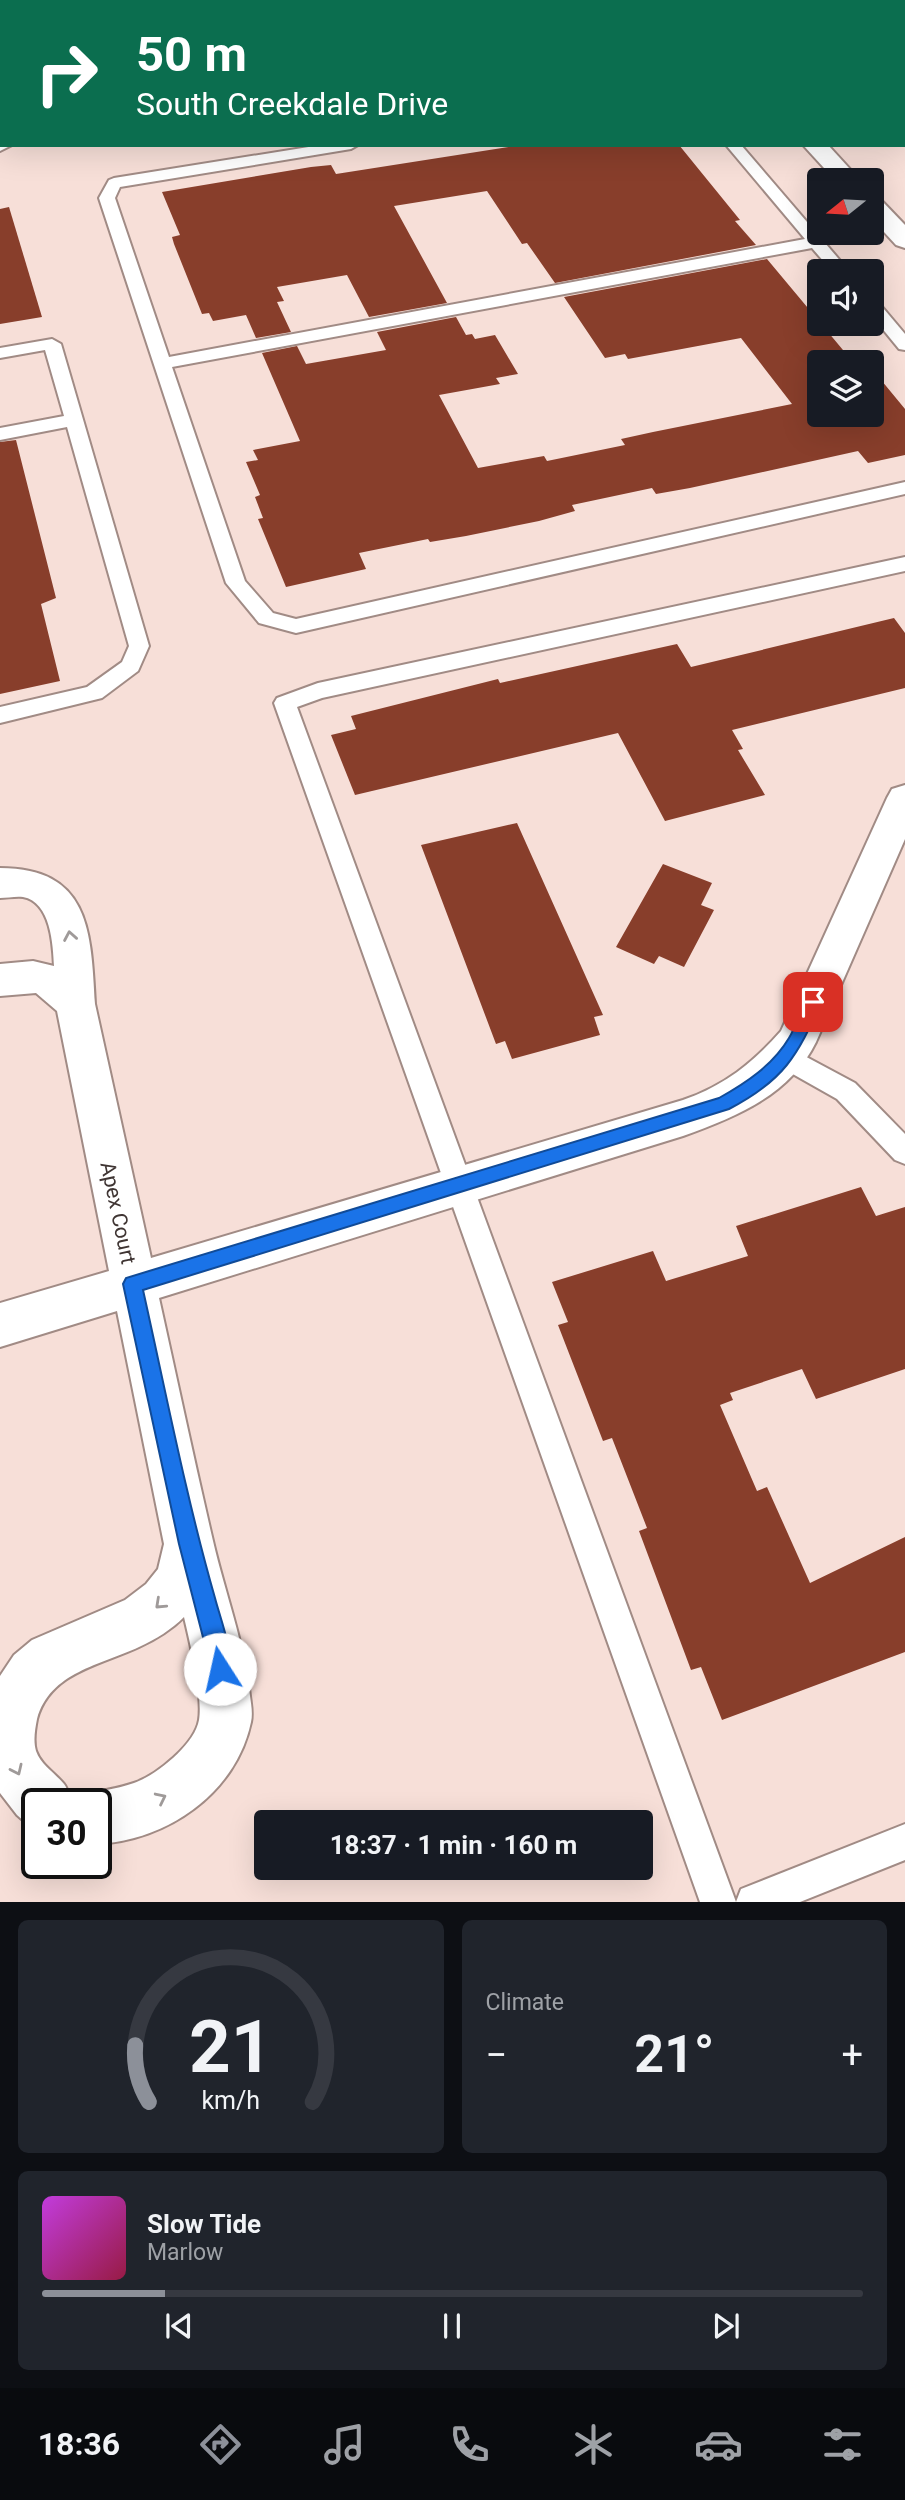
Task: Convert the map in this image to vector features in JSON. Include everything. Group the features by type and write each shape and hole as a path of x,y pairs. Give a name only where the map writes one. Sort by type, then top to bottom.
{"street":[{"path":"817,147 837,168"},
{"path":"884,218 905,240"},
{"path":"0,1325 723,1104 751,1089 774,1069 796,1042 905,798"},
{"name":"Apex Court","path":"0,883 35,885 54,899 67,919 72,946 75,1004 189,1544 214,1631 224,1687 226,1721 210,1754 191,1779 165,1797 112,1817"},
{"path":"0,980 32,975 52,981 75,1004"},
{"name":"Apex Court","path":"28,1788 15,1771 7,1738 10,1717 22,1689 38,1666 67,1648 140,1621 166,1601 180,1578 189,1544"}],"lane":[{"path":"339,147 114,183 107,198 236,583 266,618 296,626 905,488"},
{"path":"735,147 807,231"},
{"path":"163,363 807,244"},
{"path":"819,245 831,259"},
{"path":"884,320 905,345"},
{"path":"0,353 52,344 139,646 131,666 94,693 0,715"},
{"path":"0,434 74,420"},
{"path":"718,1902 285,704 318,691 905,564"},
{"path":"784,1056 846,1091 902,1143"},
{"path":"754,1902 905,1842"}],"building":[{"path":"508,147 681,147 740,220 735,221 756,245 555,283 527,243 522,244 487,191 394,206 447,303 369,317 347,275 277,287 284,301 277,302 291,332 256,338 246,315 213,321 209,313 202,314 174,244 172,237 180,235 162,192 311,167 331,165 336,174"},
{"path":"9,207 42,317 0,324 0,209"},
{"path":"767,259 807,307 807,336 831,336 843,350 807,350 807,427 884,427 884,384 905,409 905,455 868,463 858,451 690,488 656,494 652,488 572,505 575,511 539,521 359,553 366,569 286,587 258,519 263,518 255,497 260,495 246,462 258,460 253,450 300,441 262,353 297,346 306,364 386,350 377,332 456,317 466,335 472,334 475,339 495,335 518,374 496,378 500,384 439,395 478,468 544,456 547,461 625,445 621,439 792,404 741,338 628,359 625,354 605,358 564,297"},
{"path":"16,440 56,598 41,604 60,681 0,694 0,442"},
{"path":"894,618 905,633 905,688 732,730 743,749 738,750 765,795 665,821 618,733 355,795 331,735 356,729 351,716 498,679 500,683 677,644 691,667"},
{"path":"517,823 603,1015 594,1017 600,1035 512,1059 505,1041 496,1044 421,845"},
{"path":"663,864 712,883 701,905 714,910 684,967 659,956 654,964 616,947"},
{"path":"861,1187 876,1216 905,1207 905,1369 816,1399 802,1369 730,1393 733,1400 720,1405 757,1491 767,1487 810,1583 905,1537 905,1652 722,1720 701,1667 691,1670 639,1531 647,1528 612,1438 603,1441 558,1325 568,1322 552,1282 653,1251 666,1281 748,1256 736,1226"}],"route":[{"path":"220,1669 214,1631 189,1544 133,1284 723,1104 751,1089 774,1069 796,1042 813,1002"}]}
